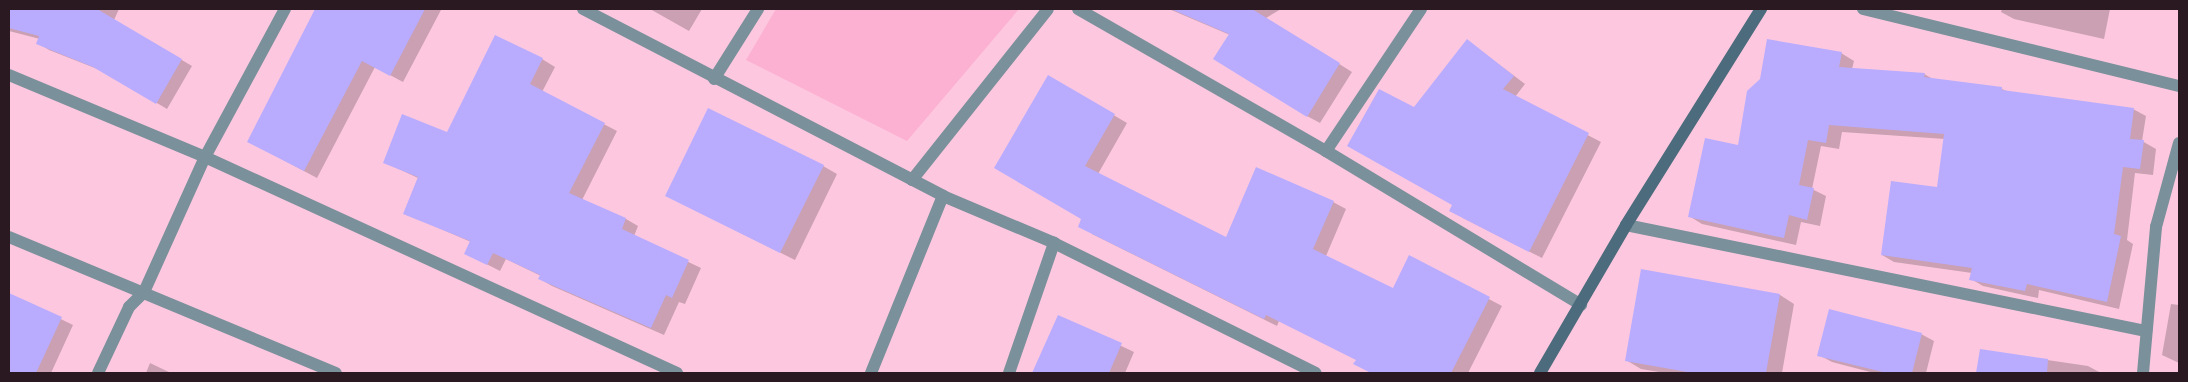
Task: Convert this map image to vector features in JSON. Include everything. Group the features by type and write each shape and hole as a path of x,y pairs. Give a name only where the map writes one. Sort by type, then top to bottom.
{"main road":[{"path":"1540,373 1626,226 1761,9"}],"street":[{"path":"98,373 128,307 144,292 205,157 285,9"},
{"path":"583,9 714,79 943,196 1054,243 1316,373"},
{"path":"714,79 758,9"},
{"path":"912,180 1048,9"},
{"path":"1078,9 1326,151 1581,305"},
{"path":"1326,151 1421,9"},
{"path":"1863,9 2179,86"},
{"path":"9,75 205,157 678,373"},
{"path":"2143,373 2156,228 2179,143"},
{"path":"871,373 943,196"},
{"path":"1626,226 2146,331"},
{"path":"9,237 336,373"},
{"path":"1009,373 1054,243"}],"shaded area":[{"path":"776,9 1019,9 907,141 746,60"}],"building":[{"path":"9,9 97,9 182,59 156,104 93,67 36,44 39,36 9,28"},
{"path":"315,9 425,9 390,76 362,61 304,171 247,142"},
{"path":"1171,9 1252,9 1340,63 1307,117 1213,59 1229,34"},
{"path":"495,35 543,58 530,84 605,123 569,193 626,218 622,229 689,260 672,298 666,295 651,328 538,279 540,275 493,253 487,265 464,254 470,241 403,214 418,177 383,163 402,114 447,132"},
{"path":"1467,39 1514,76 1503,89 1589,133 1529,252 1449,211 1452,205 1347,146 1379,89 1414,107"},
{"path":"1767,39 1842,52 1839,67 1925,73 1924,77 2134,108 2130,139 2144,140 2140,169 2123,167 2114,234 2121,236 2107,302 2027,284 2025,291 1969,280 1972,268 1881,255 1891,181 1937,187 1944,134 1829,125 1826,143 1808,140 1799,185 1814,188 1807,220 1789,215 1784,238 1688,217 1705,138 1738,145 1747,91 1760,79"},
{"path":"1048,75 1115,114 1085,166 1226,237 1256,167 1334,201 1313,249 1393,288 1409,255 1490,297 1451,373 1371,373 1353,364 1356,360 1266,315 1264,319 1078,227 1081,219 994,168"},
{"path":"708,108 824,165 780,253 665,196"},
{"path":"1641,269 1780,294 1766,373 1693,373 1625,361"},
{"path":"9,293 62,317 36,373 9,373"},
{"path":"1829,309 1922,333 1912,373 1887,373 1817,356"},
{"path":"1058,315 1122,343 1109,373 1032,373"},
{"path":"1980,349 2048,359 2047,373 1976,373"}]}
